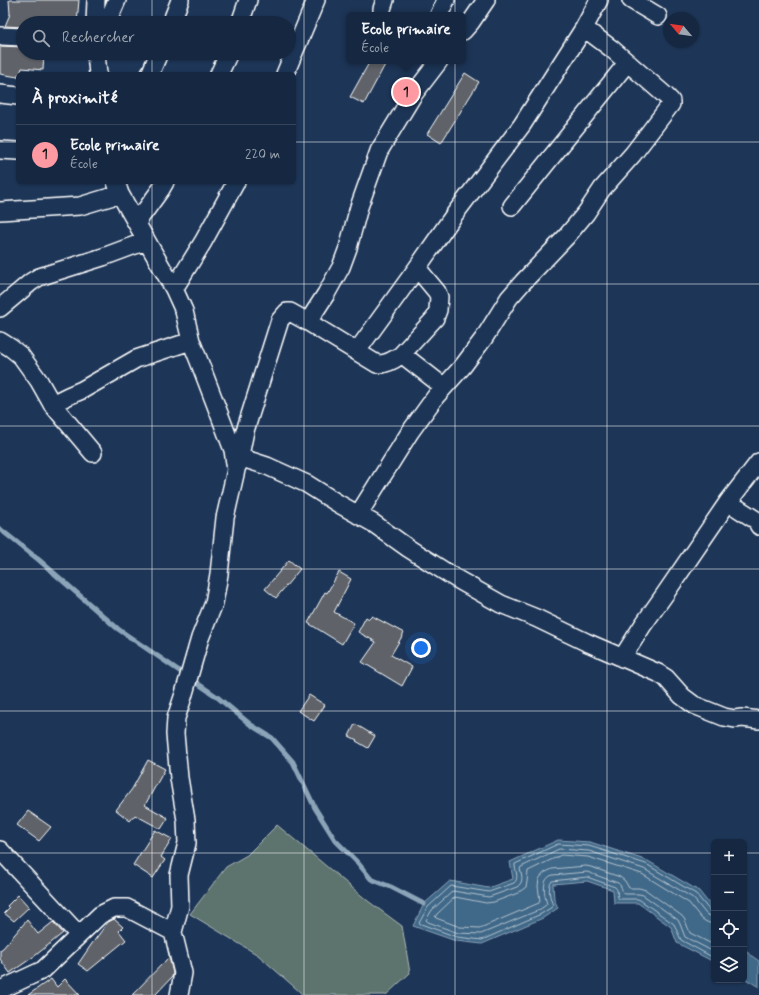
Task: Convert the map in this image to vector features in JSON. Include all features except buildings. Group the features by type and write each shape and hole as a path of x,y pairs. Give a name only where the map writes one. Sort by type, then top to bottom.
{"street":[{"path":"95,16 96,0"},
{"path":"110,16 117,0"},
{"path":"174,16 180,0"},
{"path":"242,16 248,0"},
{"path":"296,48 316,0"},
{"path":"382,12 385,0"},
{"path":"440,12 446,0"},
{"path":"466,28 486,0"},
{"path":"357,351 454,214 522,125 584,28 599,0"},
{"path":"631,0 658,16"},
{"path":"358,515 410,432 484,338 514,293 586,213 602,189 633,154 672,102 612,49 584,28"},
{"path":"0,36 16,37"},
{"path":"97,60 98,72"},
{"path":"151,72 156,60"},
{"path":"220,72 226,60"},
{"path":"286,72 291,60"},
{"path":"512,206 627,63"},
{"path":"308,322 341,267 348,248 359,207 379,151 413,95 437,64"},
{"path":"0,94 16,96"},
{"path":"0,150 16,151"},
{"path":"137,222 164,184"},
{"path":"174,289 203,242 235,184"},
{"path":"0,211 80,206 118,188 146,241 174,289 184,311 191,341 200,361 238,463"},
{"path":"0,308 39,277 103,257 146,241"},
{"path":"179,995 183,973 173,932 180,906 179,875 187,843 186,820 179,778 175,734 176,718 200,638 214,603 219,574 225,518 245,431 280,320 286,312 290,312 377,364 386,363 401,355 435,318 438,310 439,297 437,292 417,268"},
{"path":"0,341 21,356 39,381 52,404 93,453"},
{"path":"52,404 82,390 136,359 191,341"},
{"path":"401,355 444,387"},
{"path":"622,658 642,624 665,594 728,502 759,462"},
{"path":"238,463 267,466 307,484 373,523 408,548 456,578 501,604 536,618 561,631 658,673 666,678 688,701 703,709 724,717 759,720"},
{"path":"728,502 756,520 759,526"},
{"path":"0,850 79,935"},
{"path":"0,990 43,970 100,915 114,908 127,908 173,932"}],"green space":[{"path":"277,825 368,901 402,926 410,973 386,995 302,995 258,955 190,914 226,867 247,855"}],"water":[{"path":"558,840 590,842 648,861 699,891 711,906 711,960 677,943 671,927 638,903 614,903 613,890 587,881 553,884 554,899 558,908 543,918 482,944 456,941 413,926 424,904 450,881 488,888 513,879 510,862"},
{"path":"747,951 759,961 759,987 747,980"}],"waterway":[{"path":"0,529 39,560 118,629 216,696 251,725 272,738 293,762 315,808 335,840 358,863 371,879 391,887 424,904"}],"place":[{"name":"Ecole primaire","path":"406,92"}]}
